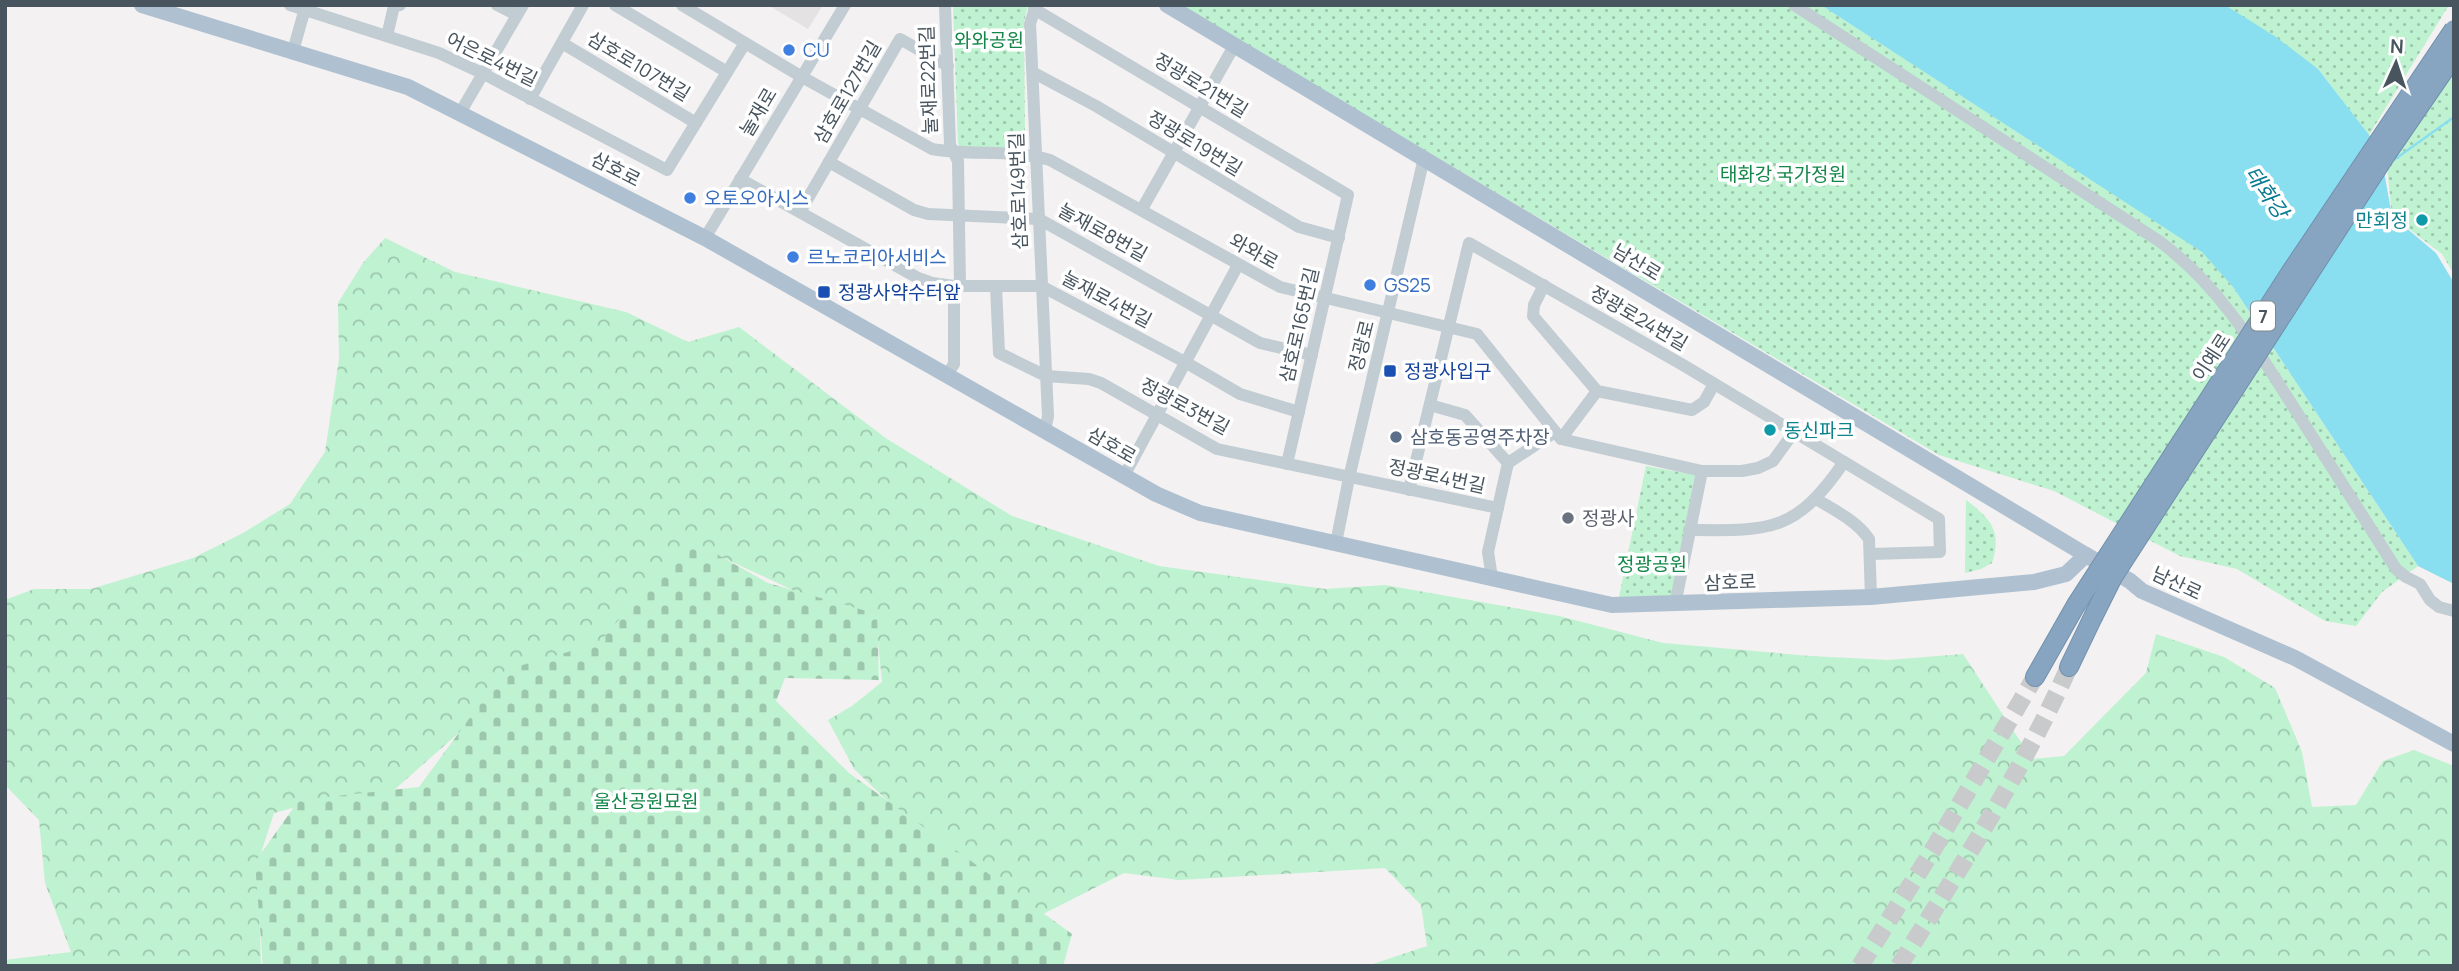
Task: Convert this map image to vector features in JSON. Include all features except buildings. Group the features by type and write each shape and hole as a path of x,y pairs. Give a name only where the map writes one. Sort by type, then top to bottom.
{"highway":[{"name":"이예로","path":"2035,677 2076,605 2292,270 2454,29"},
{"name":"이예로","path":"2069,667 2120,566 2386,155 2454,57"}],"main road":[{"name":"삼호로","path":"142,5 408,87 705,238 1156,494 1200,513 1612,605 1871,597 2034,582 2066,574 2087,555"},
{"name":"남산로","path":"1167,5 2087,555"},
{"path":"2087,555 2130,581"},
{"name":"남산로","path":"2130,581 2141,582 2256,631 2368,687 2454,736"},
{"name":"남산로","path":"2130,581 2141,591 2295,658 2454,744"}],"street":[{"name":"어은로4번길","path":"290,5 439,53 667,170 696,123"},
{"path":"387,36 394,6 400,5"},
{"path":"460,113 520,10 498,5"},
{"name":"삼호로107번길","path":"530,99 583,5"},
{"path":"615,5 727,72"},
{"name":"와와로","path":"682,5 802,77 927,147 952,153 1036,156 1050,160 1280,287 1477,334 1558,436"},
{"name":"눌재로","path":"705,238 845,5"},
{"name":"눌재로22번길","path":"945,5 950,145 958,161 954,364 947,375"},
{"path":"1794,5 2186,261 2215,291 2251,340 2396,569 2420,584 2430,600 2439,607 2454,611"},
{"name":"삼호로149번길","path":"1035,7 1031,24 1048,416 1045,430"},
{"name":"정광로21번길","path":"1035,7 1348,195"},
{"path":"293,51 305,8"},
{"name":"삼호로127번길","path":"800,212 900,39 948,66"},
{"name":"삼호로107번길","path":"562,43 696,123"},
{"path":"696,123 745,43"},
{"path":"1142,209 1234,46"},
{"name":"정광로19번길","path":"1034,73 1299,227 1339,237"},
{"name":"정광로","path":"1336,543 1424,158"},
{"name":"눌재로8번길","path":"829,162 914,210 928,214 1039,219 1211,313 1260,343 1312,355"},
{"name":"눌재로4번길","path":"740,179 918,278 957,286 1041,286 1240,394 1299,412"},
{"name":"삼호로165번길","path":"1287,464 1348,195"},
{"name":"정광로24번길","path":"1450,326 1469,243 1714,384 1939,519 1940,552 1871,554"},
{"path":"1124,476 1238,265"},
{"path":"1544,285 1534,305 1533,316 1597,391 1692,410 1704,402 1714,384"},
{"path":"996,287 999,353 1045,376"},
{"path":"1409,490 1450,326"},
{"name":"정광로3번길","path":"1045,376 1089,379 1217,449 1349,478"},
{"path":"1508,463 1558,436 1597,391"},
{"name":"정광로4번길","path":"1349,478 1498,508 1508,463 1465,415 1430,405"},
{"path":"1558,436 1702,471 1742,471 1773,461 1794,432"},
{"path":"1689,530 1772,527 1794,517 1816,499 1844,462"},
{"path":"1675,605 1702,471"},
{"path":"1816,499 1864,531 1869,539 1871,597"},
{"path":"1492,578 1488,552 1498,508"}],"shaded area":[{"path":"768,5 823,5 808,29"}],"green space":[{"name":"와와공원","path":"953,5 1028,5 1024,22 1025,138 1018,143 987,149 962,149 958,144"},
{"name":"태화강 국가정원","path":"1180,5 1821,5 2202,251 2233,287 2418,566 2382,592 2356,626 2325,621 2237,569 2180,556 2054,491 1939,455"},
{"path":"2225,5 2449,5 2369,135 2318,69"},
{"path":"2454,56 2454,274 2442,254 2392,216 2386,155"},
{"path":"385,238 455,272 626,312 688,342 739,327 887,439 1012,516 1159,566 1325,589 1385,585 1559,616 1663,643 1888,660 1963,654 2032,759 2064,756 2146,673 2156,634 2224,657 2275,688 2302,752 2312,807 2356,805 2383,761 2414,750 2454,766 2454,966 1367,966 1427,946 1421,905 1385,868 1179,880 1124,873 1043,914 910,822 854,769 828,720 852,706 882,682 878,642 825,605 696,545 600,651 489,706 385,798 307,804 274,813 258,862 261,966 5,966 5,960 71,952 45,883 39,820 5,785 5,600 34,589 91,589 193,558 243,533 290,504 325,452 339,359 338,303 363,263"},
{"name":"정광공원","path":"1646,466 1695,475 1671,599 1619,597"},
{"path":"1966,500 1988,520 1996,542 1992,563 1965,573"},
{"name":"울산공원묘원","path":"688,538 768,583 877,614 879,680 785,678 776,701 849,773 1072,934 1063,966 263,966 255,862 299,800 419,787 505,670 599,643"}],"water":[{"name":"태화강","path":"1821,5 2225,5 2276,37 2318,69 2380,149 2392,216 2436,253 2454,283 2454,584 2418,566 2233,287 2202,252"}],"waterway":[{"path":"2391,162 2454,117"}],"tunnel":[{"path":"1899,966 2011,782 2069,667"},
{"path":"1860,966 1934,848 2035,677"}],"place":[{"name":"CU","path":"789,50"},
{"name":"오토오아시스","path":"690,198"},
{"name":"만회정","path":"2422,220"},
{"name":"르노코리아서비스","path":"793,257"},
{"name":"GS25","path":"1370,285"},
{"name":"정광사약수터앞","path":"824,292"},
{"name":"정광사입구","path":"1390,371"},
{"name":"동신파크","path":"1770,430"},
{"name":"삼호동공영주차장","path":"1396,437"},
{"name":"정광사","path":"1568,518"}]}
